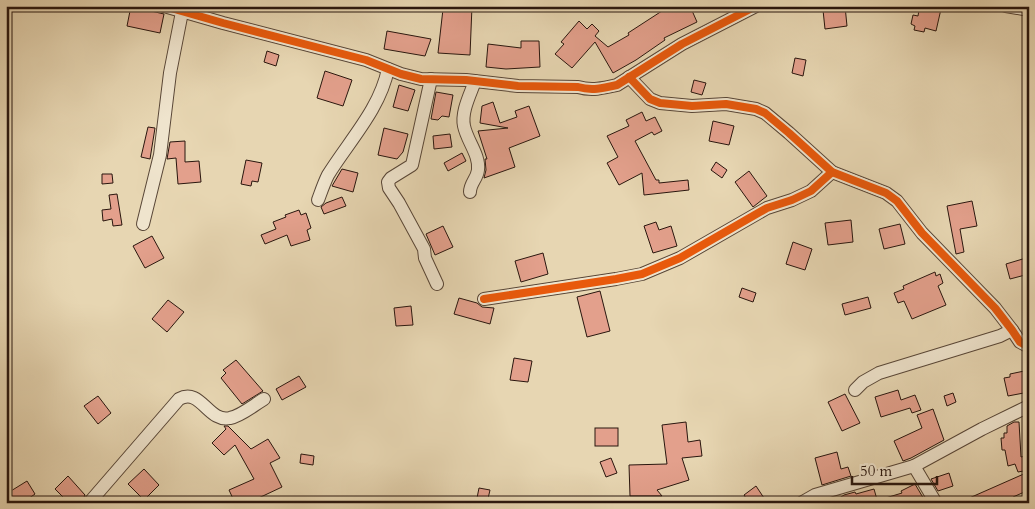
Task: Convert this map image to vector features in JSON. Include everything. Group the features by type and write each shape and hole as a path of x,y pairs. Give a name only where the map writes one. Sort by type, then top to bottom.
{"street":[{"path":"164,6 366,60 421,79 475,81 518,86 578,87 586,89 606,88 617,84 682,44 756,6"},
{"path":"1006,6 1029,10"},
{"path":"143,224 160,155 170,72 182,12"},
{"path":"318,200 327,176 358,131 380,93 388,69"},
{"path":"629,78 650,99 660,103 692,106 726,104 756,109 783,128 832,172 874,188 897,201 922,233 995,308 1020,342 1029,347"},
{"path":"431,79 412,165 391,178 388,182 389,188 424,249 425,258 437,284"},
{"path":"470,192 470,185 478,170 477,158 464,126 464,116 475,81"},
{"path":"484,298 642,274 680,258 767,208 792,200 811,191 832,172"},
{"path":"855,390 863,382 879,373 1000,336 1012,330"},
{"path":"89,503 179,399 192,396 215,415 224,419 231,418 264,399"},
{"path":"801,503 815,495 914,466 1029,406"},
{"path":"914,466 936,503"}],"building":[{"path":"131,6 148,6 151,11 164,14 160,33 127,26"},
{"path":"453,6 472,6 470,55 438,53 443,9 452,10"},
{"path":"663,6 690,6 697,22 664,38 665,40 636,60 613,73 595,42 572,68 555,54 564,44 561,42 579,21 587,29 592,24 599,31 595,36 608,47 629,35 628,33 665,9"},
{"path":"831,6 845,6 847,26 825,29 823,10 832,9"},
{"path":"927,6 941,9 936,31 925,28 924,32 914,30 915,26 911,24 913,15 918,16 919,10 926,11"},
{"path":"387,31 431,39 425,56 384,49"},
{"path":"521,41 539,41 540,67 506,69 486,67 488,44 521,48"},
{"path":"267,51 279,55 276,66 264,62"},
{"path":"795,58 806,60 803,76 792,73"},
{"path":"325,71 352,80 343,106 317,98"},
{"path":"694,80 706,83 702,95 691,92"},
{"path":"399,85 415,90 408,111 393,107"},
{"path":"436,92 453,95 449,117 442,116 438,120 431,119"},
{"path":"493,102 500,123 517,117 515,111 529,106 540,136 509,148 515,167 484,178 486,170 485,159 487,159 478,131 508,128 480,123 482,106"},
{"path":"642,112 646,121 655,117 662,131 654,135 652,132 635,141 656,180 659,180 659,183 688,180 689,190 644,195 642,173 619,185 607,163 618,157 607,136 629,126 626,120"},
{"path":"713,121 734,126 729,145 709,141"},
{"path":"148,127 155,128 150,159 141,157"},
{"path":"384,128 408,134 403,152 397,159 378,155"},
{"path":"450,134 452,147 434,149 433,136"},
{"path":"185,141 185,162 199,161 201,182 178,184 176,158 167,159 170,142"},
{"path":"462,153 466,161 448,171 444,163"},
{"path":"246,160 262,163 258,182 252,181 251,186 241,184"},
{"path":"716,162 727,170 722,178 711,170"},
{"path":"342,169 358,173 353,192 332,186"},
{"path":"749,171 767,196 753,207 735,182"},
{"path":"102,174 112,174 113,183 102,184"},
{"path":"117,194 122,225 113,226 112,219 103,221 102,210 111,209 109,195"},
{"path":"342,197 346,206 324,214 321,207"},
{"path":"972,201 977,226 960,229 964,252 956,254 947,206"},
{"path":"299,210 301,215 306,213 311,228 307,230 310,240 291,246 287,235 265,244 261,235 276,229 273,222"},
{"path":"851,220 853,242 828,245 825,223"},
{"path":"656,222 659,230 671,226 677,246 653,253 644,226"},
{"path":"900,224 905,244 884,249 879,229"},
{"path":"443,226 453,247 435,255 426,234"},
{"path":"152,236 164,258 145,268 133,246"},
{"path":"793,242 812,249 805,270 786,264"},
{"path":"543,253 548,274 521,282 515,261"},
{"path":"1026,258 1029,274 1010,279 1006,264"},
{"path":"935,272 936,276 940,274 943,283 938,286 946,305 912,319 904,301 898,303 894,293 904,289 903,286"},
{"path":"742,288 756,293 753,302 739,297"},
{"path":"600,291 610,331 587,337 577,297"},
{"path":"868,297 871,308 845,315 842,304"},
{"path":"459,298 477,303 482,307 494,308 490,324 454,314"},
{"path":"168,300 184,312 167,332 152,319"},
{"path":"411,306 413,325 396,326 394,308"},
{"path":"514,358 532,361 528,382 510,380"},
{"path":"236,360 263,391 242,404 221,378 226,373 223,370"},
{"path":"1029,370 1029,392 1008,396 1004,378 1010,377 1010,374"},
{"path":"299,376 306,387 282,400 276,389"},
{"path":"898,390 901,400 915,395 921,410 912,413 910,408 881,417 875,397"},
{"path":"953,393 956,402 947,406 944,396"},
{"path":"845,394 860,423 842,431 828,402"},
{"path":"98,396 111,413 98,424 84,406"},
{"path":"933,409 944,440 903,461 894,441 922,428 917,415"},
{"path":"686,422 688,442 700,440 702,456 682,458 689,480 657,490 662,496 630,496 629,465 667,464 662,425"},
{"path":"1014,422 1019,422 1021,457 1029,455 1029,470 1018,472 1015,464 1008,466 1005,450 1002,450 1001,438 1004,438 1004,433 1007,433 1007,426"},
{"path":"224,426 228,426 251,449 268,439 280,458 270,463 282,487 248,503 235,503 229,490 254,479 235,445 224,455 212,443 226,429"},
{"path":"595,428 618,428 618,446 595,446"},
{"path":"837,452 841,469 848,467 851,476 822,485 815,458"},
{"path":"301,454 314,456 313,465 300,463"},
{"path":"611,458 617,473 606,477 600,462"},
{"path":"144,469 159,485 144,500 128,484"},
{"path":"949,473 953,486 938,491 931,479"},
{"path":"1026,473 1029,480 1029,490 1013,497 1015,503 1006,503 1004,499 996,503 958,503"},
{"path":"68,476 85,495 81,503 69,503 55,489"},
{"path":"27,481 35,494 28,499 30,503 6,503 6,494"},
{"path":"915,484 925,501 922,503 879,503 879,500 902,493 901,491"},
{"path":"756,486 764,498 756,503 749,503 744,495"},
{"path":"479,488 490,490 487,503 476,503"},
{"path":"874,489 878,503 832,503 844,495"}],"cycle path":[{"path":"164,6 366,60 401,74 421,79 466,80 518,86 593,89 617,85 682,44 756,6"},
{"path":"629,77 650,99 660,103 692,106 726,104 756,109 765,113 832,172 886,193 897,201 922,233 995,308 1020,342 1029,347"},
{"path":"484,299 642,274 680,258 767,208 792,200 811,191 832,172"}]}
